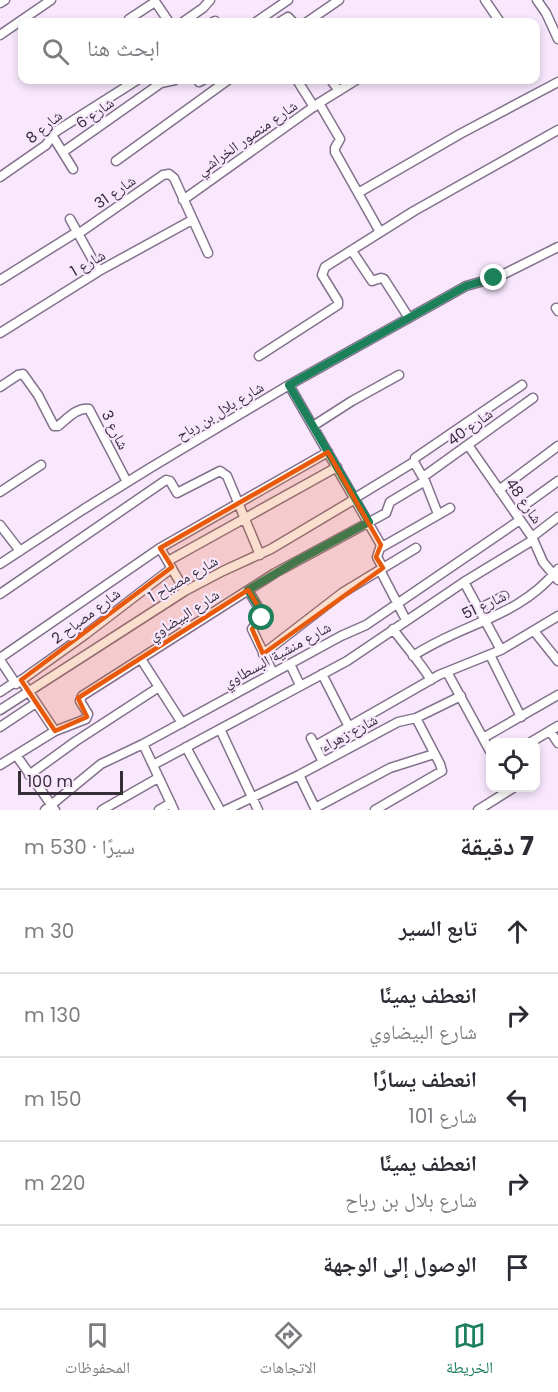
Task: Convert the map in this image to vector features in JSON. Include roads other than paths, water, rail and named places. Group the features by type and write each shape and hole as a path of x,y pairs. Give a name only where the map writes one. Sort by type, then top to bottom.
{"street":[{"path":"0,3 5,0"},
{"path":"25,18 51,0"},
{"path":"189,18 210,0"},
{"path":"262,18 288,0"},
{"path":"313,18 339,0"},
{"path":"485,0 497,18"},
{"path":"537,0 558,39"},
{"path":"130,18 154,1 166,18"},
{"path":"0,35 18,23"},
{"path":"358,193 460,134 558,82"},
{"name":"شارع 8","path":"0,177 46,145 52,135 131,84"},
{"name":"شارع 6","path":"63,152 160,84"},
{"path":"116,160 222,84"},
{"path":"300,84 339,136 341,141 335,148 335,152 380,232"},
{"path":"334,84 339,91"},
{"name":"شارع منصور الخراشي","path":"183,200 350,84"},
{"path":"259,356 338,305 338,301 324,279 322,272 325,267 414,211 558,130"},
{"path":"52,135 73,169"},
{"name":"شارع 31","path":"0,280 163,176 169,174 174,178 183,200"},
{"path":"183,200 208,253"},
{"path":"70,219 99,271"},
{"name":"شارع 1","path":"0,333 99,271 192,220"},
{"name":"شارع بلال بن رباح","path":"0,564 127,482 289,385 466,286 498,277 558,247"},
{"path":"352,250 372,281 384,279 409,318"},
{"name":"شارع 3","path":"0,387 23,374 38,395 54,426 58,426 78,410 89,409 127,482"},
{"path":"313,426 399,375"},
{"path":"289,385 382,547"},
{"name":"شارع مصباح 1","path":"0,710 185,591 260,555 414,462 415,458 522,385"},
{"name":"شارع 40","path":"424,479 533,398"},
{"name":"شارع 48","path":"468,445 518,516 543,562 557,574"},
{"path":"499,490 558,446"},
{"path":"0,765 55,731 29,692 17,682 0,659 160,548 328,452"},
{"path":"414,462 424,479 438,514"},
{"path":"0,492 41,465"},
{"name":"شارع مصباح 2","path":"17,682 86,634 170,564 337,467"},
{"path":"0,594 166,480 170,481 177,493 220,471 227,476 260,555"},
{"name":"شارع البيضاوي","path":"55,731 87,717 87,712 80,699 82,696 248,590 387,512 390,502 424,479"},
{"name":"شارع منشية البسطاوي","path":"50,808 101,764 143,744 340,636 366,625 398,605 518,516 558,481"},
{"path":"406,620 377,557 382,547 450,508"},
{"path":"153,765 357,654 532,538 558,517"},
{"path":"2,530 20,551"},
{"path":"160,548 185,591"},
{"path":"263,654 333,600 416,548"},
{"name":"شارع 51","path":"413,656 442,638 486,622 523,602 557,574"},
{"path":"464,582 501,650"},
{"path":"248,590 263,615 252,629 273,673"},
{"path":"479,609 504,596"},
{"path":"323,762 313,742 349,727 447,672 501,650 558,616"},
{"path":"393,629 431,680"},
{"path":"534,632 558,661"},
{"path":"490,655 521,717"},
{"path":"141,659 182,723"},
{"path":"290,664 300,685"},
{"path":"447,672 486,744"},
{"path":"322,674 349,727"},
{"path":"0,692 17,682"},
{"path":"29,776 76,741 159,687"},
{"path":"483,738 558,695"},
{"name":"شارع زهراء","path":"226,810 398,722 416,718 460,696"},
{"path":"0,727 36,703"},
{"path":"375,810 440,773 442,768 416,718"},
{"path":"538,738 554,728 558,743"},
{"path":"220,729 258,810"},
{"path":"143,744 172,807 159,810"},
{"path":"186,747 219,810"},
{"path":"298,775 316,809 390,768 434,754"},
{"path":"16,755 50,808"},
{"path":"102,810 158,778"},
{"path":"482,809 506,792"}]}
